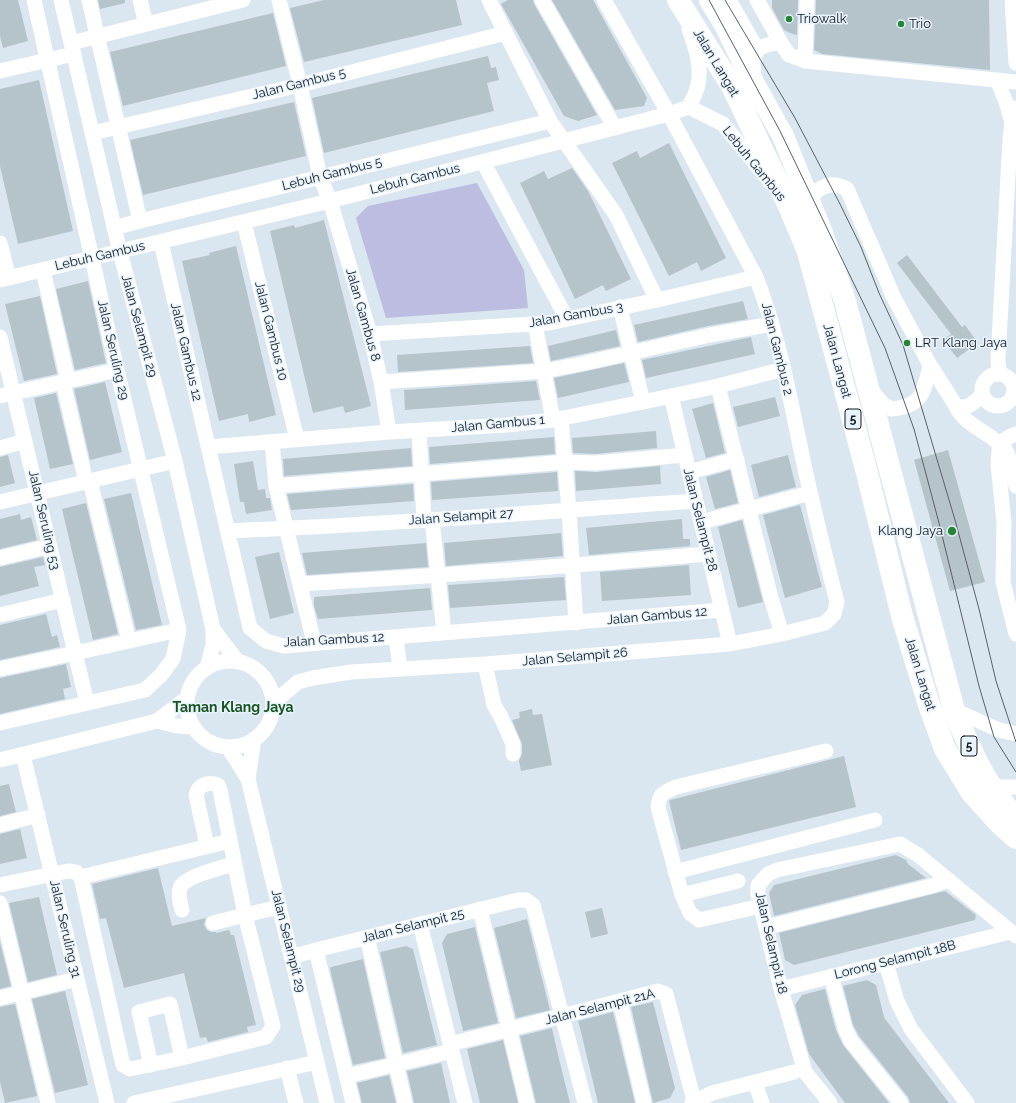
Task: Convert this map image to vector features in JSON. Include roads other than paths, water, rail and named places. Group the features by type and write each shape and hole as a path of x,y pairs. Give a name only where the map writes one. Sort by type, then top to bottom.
{"highway":[{"name":"Jalan Langat","path":"678,0 733,88 789,206 808,252 867,473 902,616 929,705 945,749 972,793 1000,824 1016,838"},
{"name":"Jalan Langat","path":"710,0 783,136 822,233 845,300 954,710 969,748 987,781 1016,817"}],"street":[{"name":"Jalan Seruling 29","path":"34,0 117,370 179,630 173,659 161,675 145,690 87,703"},
{"name":"Jalan Selampit 29","path":"61,0 114,228 175,461 213,629 213,645 207,668"},
{"path":"89,0 140,221"},
{"path":"140,0 146,24"},
{"path":"0,71 48,60 97,36 239,0"},
{"name":"Jalan Gambus 8","path":"279,0 300,85 320,177 330,201 370,334 381,382 389,432"},
{"path":"489,0 550,121 616,215 657,300"},
{"path":"542,0 615,128"},
{"name":"Jalan Gambus 2","path":"604,0 670,114 756,277 765,301 784,369 810,493 837,602"},
{"path":"678,0 695,48 698,65 698,85 690,108"},
{"path":"728,0 757,49 753,63 754,84"},
{"path":"758,0 789,55 805,61 1016,82"},
{"path":"805,61 807,0"},
{"path":"1012,0 1016,63"},
{"path":"748,34 754,34 764,30 770,22"},
{"name":"Jalan Gambus 5","path":"92,132 300,85 506,32"},
{"path":"757,49 767,44 781,43"},
{"path":"996,80 1014,115 999,343 999,374"},
{"name":"Lebuh Gambus","path":"4,279 330,201 690,108 723,124 789,206"},
{"name":"Lebuh Gambus 5","path":"114,228 550,121"},
{"path":"483,162 567,319"},
{"path":"811,204 814,193 823,187 837,184 847,189 894,298 930,366 959,413 976,428 994,439 1007,452 1015,484"},
{"name":"Jalan Gambus 10","path":"244,222 298,439"},
{"name":"Jalan Gambus 12","path":"161,242 250,628 266,641 284,646 722,610"},
{"path":"0,247 4,279"},
{"path":"43,270 88,481 129,641"},
{"name":"Jalan Gambus 3","path":"370,334 535,324 567,319 657,300 756,277"},
{"path":"620,307 643,402"},
{"path":"535,324 544,371 557,419 565,462 576,623"},
{"path":"381,382 544,371 710,335 772,324"},
{"name":"Jalan Seruling 53","path":"0,338 7,394 25,441 87,703"},
{"path":"868,387 883,404 891,409 907,406 919,399 925,385 930,366"},
{"name":"Jalan Gambus 1","path":"208,447 389,432 506,426 557,419 643,402 718,386 784,369"},
{"path":"7,394 117,370"},
{"path":"999,374 1014,382 1012,401 1002,406 990,405 985,401 981,389 987,378 999,374"},
{"path":"718,386 771,598 782,634"},
{"path":"956,406 964,408 971,406 982,395"},
{"name":"Jalan Selampit 28","path":"671,396 730,644"},
{"path":"419,430 422,473 438,576 444,632"},
{"path":"1016,434 1009,436 1004,441 999,450 998,464 1004,523 1003,582 1016,634"},
{"path":"0,448 25,441"},
{"path":"272,442 276,486 314,643"},
{"path":"276,486 422,473 474,471 565,462 595,463 685,455"},
{"path":"689,472 737,459"},
{"path":"0,502 175,461"},
{"path":"701,522 810,493"},
{"name":"Jalan Selampit 27","path":"227,531 695,501"},
{"path":"0,558 50,546"},
{"path":"300,584 438,576 467,572 708,554"},
{"path":"0,615 63,600"},
{"name":"Jalan Selampit 26","path":"266,679 298,682 351,672 485,664 730,644 782,634 825,623 834,614 837,602"},
{"name":"Jalan Selampit 29","path":"213,629 238,662"},
{"path":"0,669 179,630"},
{"path":"396,637 400,669"},
{"path":"228,661 238,662 249,665 259,671 266,679 274,703 272,714 269,724 254,739 242,745 228,747 209,741 194,727 189,718 187,698 190,686 197,676 207,668 217,663 228,661"},
{"path":"485,664 494,705 513,744 513,754"},
{"name":"Jalan Selampit 26","path":"274,703 298,682"},
{"path":"0,760 157,721 187,698"},
{"path":"0,723 87,703"},
{"path":"954,710 999,730 1016,734"},
{"path":"157,721 194,727"},
{"name":"Jalan Selampit 29","path":"248,779 254,739"},
{"name":"Jalan Selampit 29","path":"228,747 248,779 327,1103"},
{"path":"761,906 699,920 690,913 682,895 675,872 658,807 659,798 676,787 826,751"},
{"name":"Jalan Seruling 31","path":"23,755 107,1103"},
{"path":"0,885 72,870 81,877 123,1065 130,1069 182,1058 266,1037 273,1026 245,915 218,785 214,783 200,786 196,795 207,846"},
{"path":"999,787 1016,786"},
{"path":"0,825 38,816"},
{"path":"675,872 875,820"},
{"path":"81,877 230,841"},
{"name":"Jalan Selampit 18","path":"830,1103 805,1072 781,989 758,895 758,885 768,874 778,870 900,844 918,855 949,880"},
{"path":"182,910 180,887 184,882 234,864"},
{"path":"767,927 949,880 1013,934"},
{"path":"682,895 738,881"},
{"name":"Jalan Selampit 25","path":"292,957 480,909 518,900 526,900 533,905 562,1016"},
{"path":"0,903 48,1103"},
{"path":"213,923 279,907"},
{"path":"480,909 527,1103"},
{"path":"420,924 465,1103"},
{"name":"Lorong Selampit 18B","path":"781,989 1013,934"},
{"path":"367,937 405,1103"},
{"name":"Jalan Selampit 29","path":"316,950 353,1103"},
{"path":"886,963 897,1001 911,1029 967,1103"},
{"path":"831,976 845,1028 851,1041 901,1103"},
{"path":"0,998 77,979"},
{"name":"Jalan Selampit 21A","path":"347,1076 397,1065 509,1030 658,991 666,994 693,1102"},
{"path":"620,1001 644,1103"},
{"path":"151,1065 139,1012 170,1004 182,1058"},
{"path":"562,1016 585,1103"},
{"path":"135,1103 317,1062"},
{"path":"287,1068 296,1103"},
{"path":"693,1102 712,1093 794,1072"},
{"path":"755,1082 762,1103"}],"tram line":[{"path":"709,0 780,131 885,348 914,429 979,686 994,737 1016,772"},
{"path":"725,0 795,118 840,204 861,247 879,293 903,345 955,520 979,609 996,681 1016,742"}],"place":[{"name":"Triowalk","path":"789,19"},
{"name":"Trio","path":"901,24"},
{"name":"LRT Klang Jaya","path":"907,343"},
{"name":"Klang Jaya","path":"952,531"}],"district":[{"name":"Taman Klang Jaya","path":"233,708"}]}
